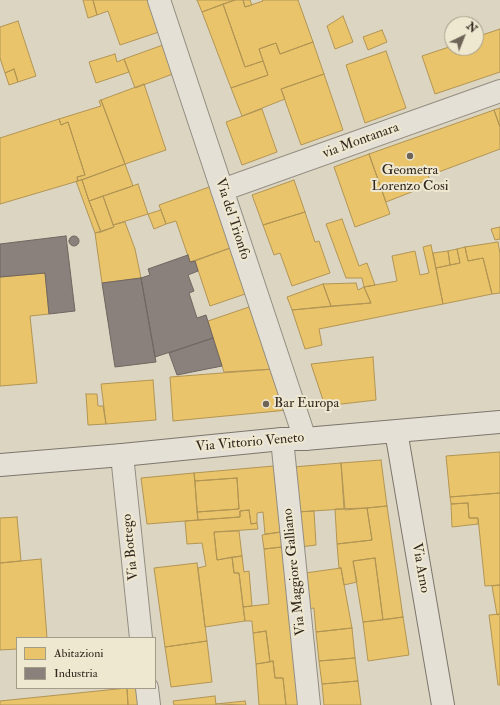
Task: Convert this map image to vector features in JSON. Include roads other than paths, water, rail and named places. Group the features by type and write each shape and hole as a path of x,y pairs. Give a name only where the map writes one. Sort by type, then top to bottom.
{"street":[{"name":"Via del Trionfo","path":"159,0 305,439"},
{"name":"via Montanara","path":"222,190 500,91"},
{"name":"Via Vittorio Veneto","path":"0,465 122,455 282,439 305,439 500,422"},
{"name":"Via Arno","path":"396,431 443,705"},
{"name":"Via Maggiore Galliano","path":"282,439 309,705"},
{"name":"Via Bottego","path":"122,455 141,637"},
{"path":"147,689 149,705"}],"place":[{"name":"Geometra Lorenzo Cosi","path":"410,156"},
{"name":"Bar Europa","path":"266,404"}]}
